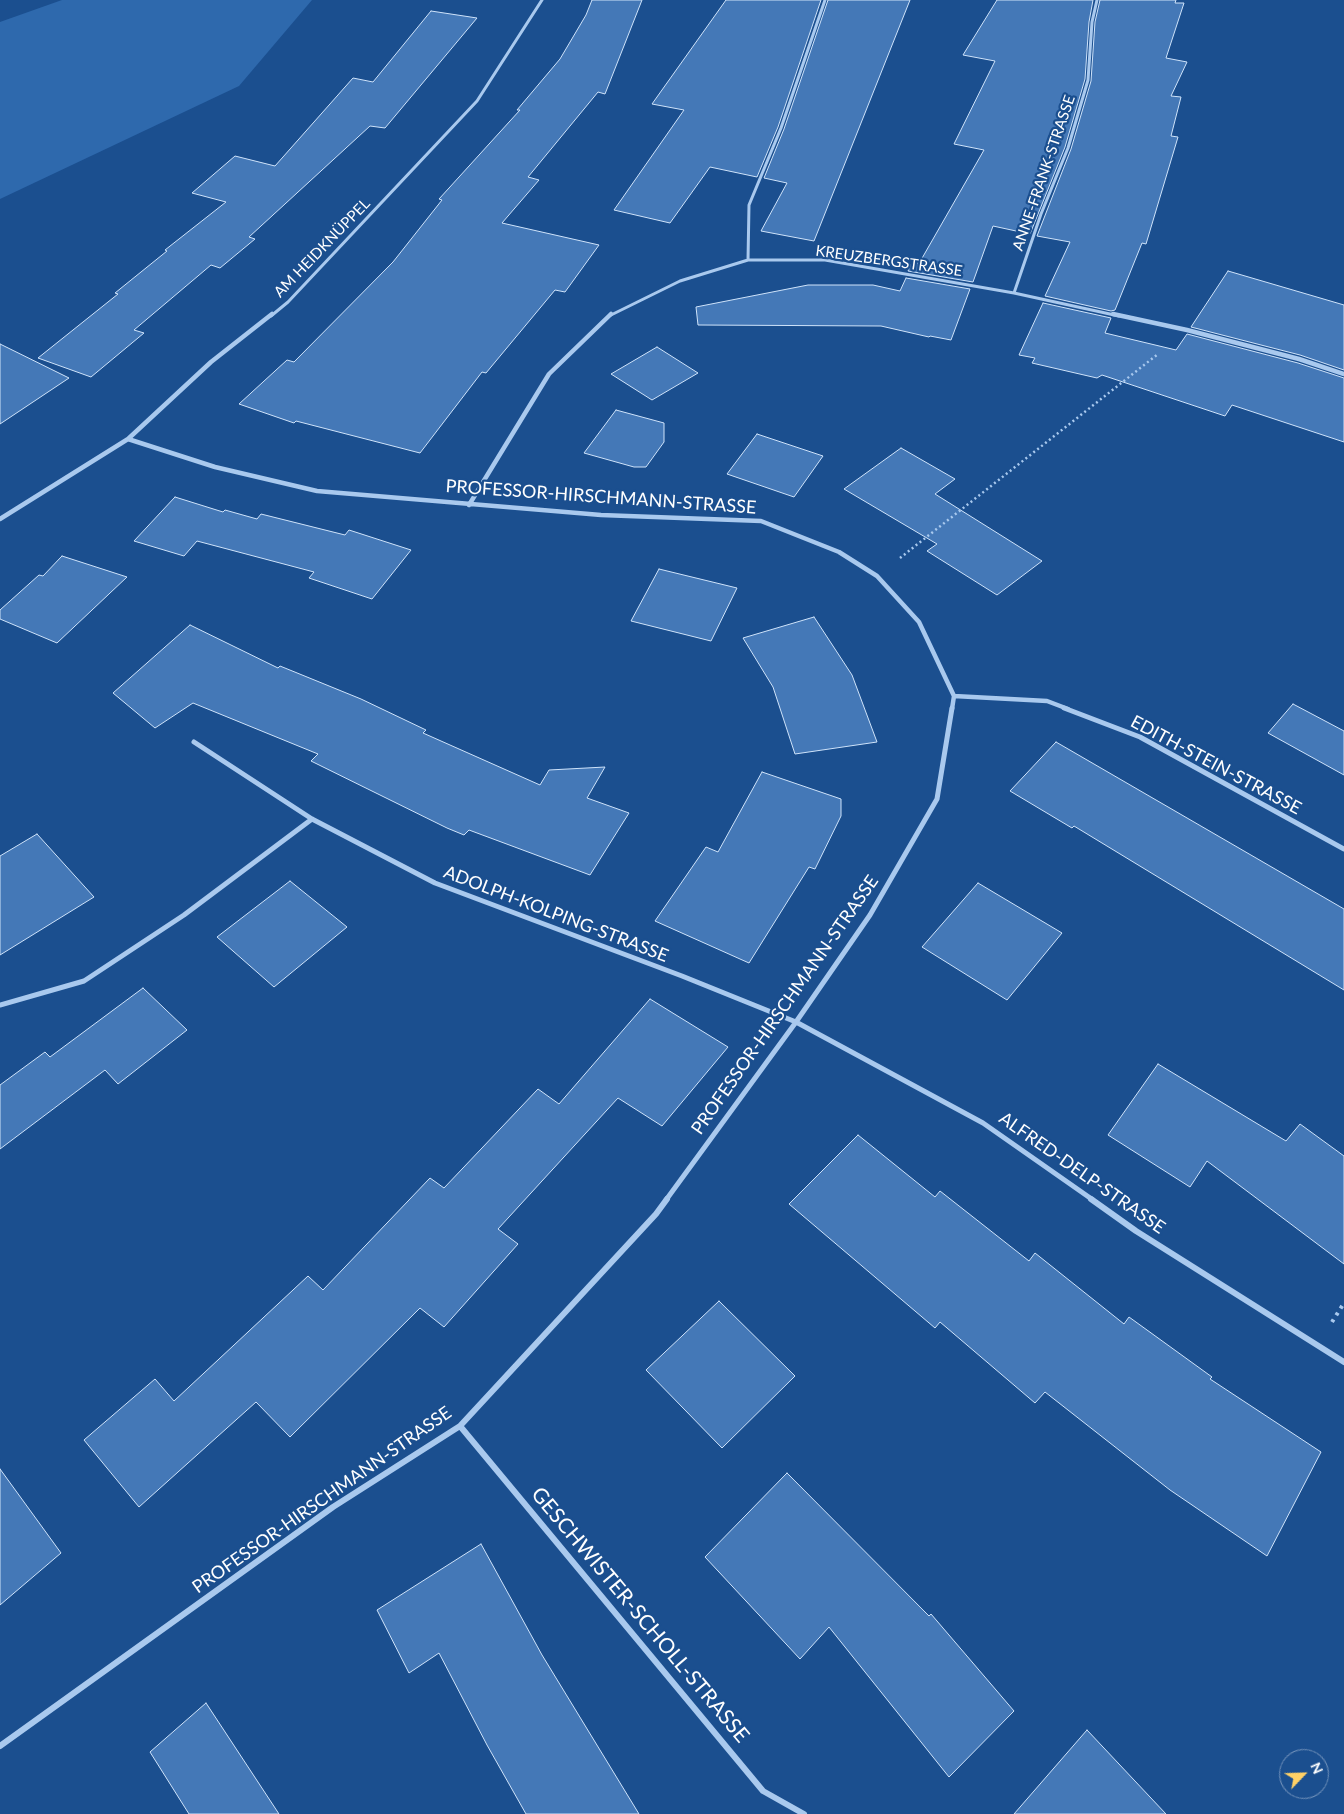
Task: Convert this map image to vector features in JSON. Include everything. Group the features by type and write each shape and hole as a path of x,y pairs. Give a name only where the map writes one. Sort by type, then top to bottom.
{"street":[{"name":"AM HEIDKNÜPPEL","path":"0,519 128,439 211,362 288,302 477,101 542,0"},
{"path":"748,260 749,205 781,128 825,0"},
{"name":"ANNE-FRANK-STRASSE","path":"1014,292 1041,214 1068,148 1088,80 1092,22 1097,0"},
{"name":"KREUZBERGSTRASSE","path":"469,505 549,374 611,314 680,281 748,260 825,260 1014,292 1188,330 1299,359 1344,374"},
{"name":"PROFESSOR-HIRSCHMANN-STRASSE","path":"0,1746 334,1507 460,1426 656,1214 796,1022 870,915 936,799 954,696 919,622 877,576 839,552 761,521 601,514 469,505 318,491 215,468 128,439"},
{"name":"EDITH-STEIN-STRASSE","path":"954,696 1048,700 1140,736 1344,850"},
{"name":"ADOLPH-KOLPING-STRASSE","path":"194,742 312,820 434,882 682,976 796,1022"},
{"path":"0,1005 84,981 184,915 312,820"},
{"name":"ALFRED-DELP-STRASSE","path":"796,1022 983,1123 1136,1231 1344,1362"},
{"name":"GESCHWISTER-SCHOLL-STRASSE","path":"460,1426 763,1791 804,1814"}],"path":[{"path":"877,576 1188,330"}],"shaded area":[{"path":"62,0 312,0 239,86 0,199 0,22"}],"building":[{"path":"592,0 642,0 605,94 598,92 528,177 539,180 502,223 599,245 565,292 555,290 486,373 482,372 420,453 296,421 294,423 239,404 287,360 294,362 393,262 442,200 439,199 520,110 517,110 560,59 586,15"},
{"path":"726,0 821,0 778,127 757,177 710,167 670,223 614,210 684,110 652,104"},
{"path":"828,0 910,0 814,241 761,231 787,183 764,178 784,129"},
{"path":"997,0 1093,0 1089,22 1085,79 1065,147 1030,234 993,226 973,282 908,271 911,264 928,261 921,260 984,150 954,144 995,61 963,55"},
{"path":"1100,0 1176,0 1175,3 1184,3 1166,58 1187,62 1171,96 1181,97 1171,136 1178,137 1146,244 1142,243 1115,310 1111,311 1045,296 1070,242 1037,236 1071,149 1091,81 1095,22"},
{"path":"431,11 477,18 385,128 370,126 249,237 255,239 220,268 211,265 134,330 144,333 91,377 38,358 118,294 115,293 167,251 165,250 226,202 192,193 235,156 275,166 353,78 373,82"},
{"path":"1228,271 1344,305 1344,370 1300,355 1191,327"},
{"path":"906,278 970,289 951,340 881,326 698,325 696,307 808,285 873,285 900,291"},
{"path":"1043,303 1111,318 1105,333 1176,350 1187,334 1298,363 1344,378 1344,442 1232,405 1225,416 1102,375 1097,378 1032,363 1035,358 1019,355"},
{"path":"0,344 69,378 0,424"},
{"path":"657,347 698,373 652,400 611,374"},
{"path":"616,410 664,423 664,442 646,467 634,467 584,453"},
{"path":"757,434 823,456 794,497 727,474"},
{"path":"901,448 955,479 935,494 1042,561 997,595 927,551 937,544 844,489"},
{"path":"175,497 223,512 225,510 257,519 261,514 345,535 349,530 411,550 372,599 309,578 314,572 197,541 184,556 134,541"},
{"path":"62,556 127,577 57,643 0,619 0,610 39,575 43,576"},
{"path":"659,569 737,588 711,641 631,621"},
{"path":"814,617 852,675 877,742 795,754 773,687 743,638"},
{"path":"190,625 278,668 280,666 361,699 426,730 423,733 540,785 549,770 605,767 587,798 629,813 590,875 469,830 464,835 447,828 311,761 318,754 193,703 155,728 113,693"},
{"path":"1293,704 1344,731 1344,775 1268,733"},
{"path":"1056,742 1344,909 1344,990 1074,826 1072,828 1010,791"},
{"path":"762,772 841,799 841,816 815,869 809,867 749,963 655,921 706,847 718,852"},
{"path":"37,834 94,897 0,955 0,856"},
{"path":"290,881 347,927 274,987 217,937"},
{"path":"978,883 1062,933 1007,1000 922,947"},
{"path":"143,988 187,1030 118,1084 105,1070 0,1149 0,1085 45,1052 50,1057"},
{"path":"650,999 728,1047 662,1126 618,1098 498,1229 518,1244 444,1327 420,1308 290,1437 256,1402 139,1507 84,1440 155,1379 174,1401 308,1276 323,1290 430,1178 444,1188 538,1089 559,1104"},
{"path":"1158,1064 1286,1141 1300,1124 1344,1156 1344,1264 1207,1161 1190,1187 1108,1135"},
{"path":"858,1135 935,1197 940,1191 1029,1261 1035,1253 1124,1324 1129,1317 1212,1377 1210,1379 1321,1452 1267,1556 1170,1490 1045,1392 1035,1403 940,1322 935,1328 789,1204"},
{"path":"719,1301 795,1376 722,1448 646,1370"},
{"path":"0,1469 61,1553 0,1605"},
{"path":"787,1473 929,1616 931,1614 1014,1711 949,1777 829,1627 800,1659 705,1557"},
{"path":"481,1544 542,1655 639,1814 526,1814 487,1745 439,1653 409,1673 377,1610"},
{"path":"206,1703 279,1814 189,1814 150,1752"},
{"path":"1087,1730 1166,1814 1014,1814"}]}
